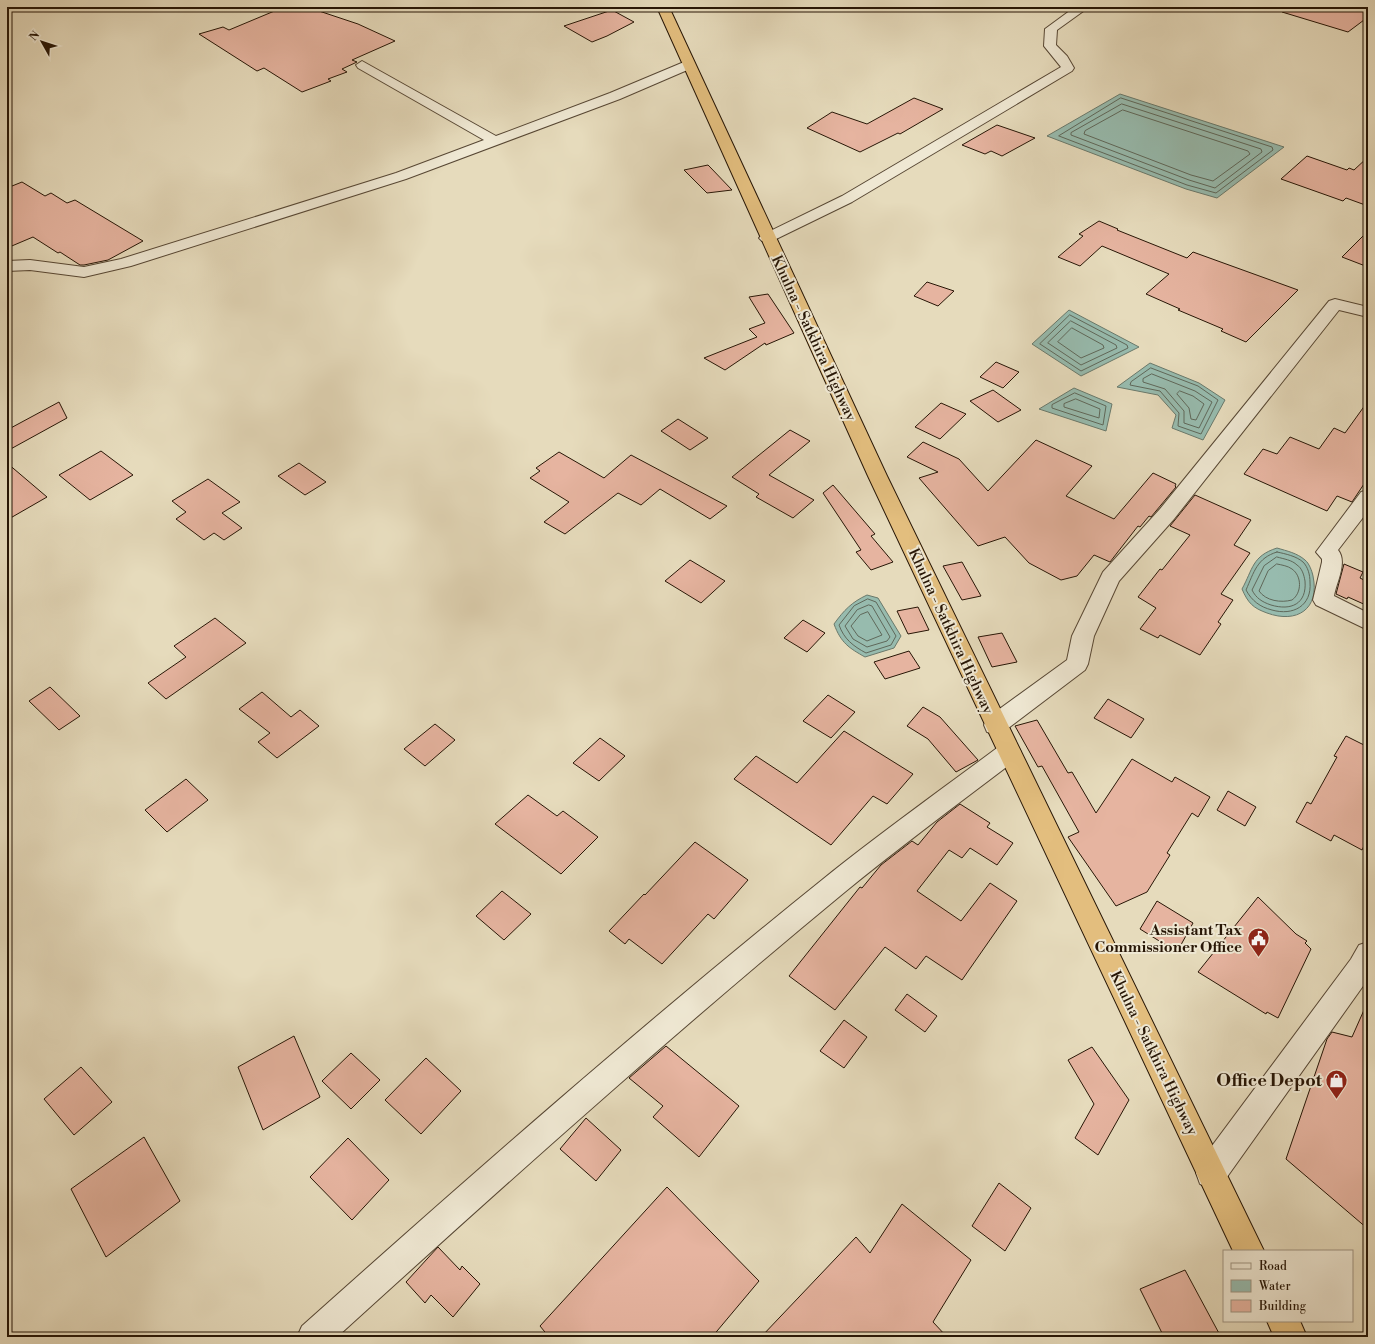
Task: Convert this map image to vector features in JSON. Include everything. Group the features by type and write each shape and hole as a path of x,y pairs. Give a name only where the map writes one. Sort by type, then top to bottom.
{"highway":[{"name":"Khulna - Satkhira Highway","path":"662,7 767,238 995,725 1249,1250"},
{"path":"1284,1322 1291,1337"}],"street":[{"path":"767,238 847,199 1068,68 1063,59 1050,46 1052,29 1083,7"},
{"path":"362,65 496,141"},
{"path":"7,266 30,264 84,272 125,263 311,203 401,176 432,163 496,141 615,96 688,65"},
{"path":"995,725 1076,664 1083,636 1110,578 1167,514 1335,304 1368,312"},
{"path":"1368,498 1326,552 1332,556 1332,570 1324,585 1323,600 1368,622"},
{"path":"313,1337 486,1181 702,996 833,887 1008,752"},
{"path":"1211,1173 1360,968 1368,954"}],"water":[{"path":"1120,94 1284,147 1217,198 1186,189 1047,136"},
{"path":"1069,310 1139,347 1081,376 1032,344"},
{"path":"1150,363 1199,383 1225,400 1203,440 1172,428 1176,415 1158,395 1117,387"},
{"path":"1074,388 1112,404 1106,431 1039,409"},
{"path":"1277,548 1292,552 1302,558 1308,563 1313,574 1313,597 1304,611 1297,615 1278,616 1262,611 1255,607 1246,598 1242,589 1251,569 1258,559 1269,551"},
{"path":"867,595 878,598 901,636 894,648 865,657 854,651 846,644 834,624 849,607"}],"building":[{"path":"284,7 307,7 358,24 395,41 352,60 357,62 342,69 347,72 328,79 331,81 302,92 264,68 257,71 199,34 223,27 229,30"},
{"path":"1283,7 1368,7 1368,17 1348,32 1282,12"},
{"path":"612,10 634,22 592,42 564,26"},
{"path":"914,98 943,109 900,134 898,133 860,152 807,128 832,112 867,124"},
{"path":"997,125 1035,138 1002,156 991,151 985,154 962,145"},
{"path":"1307,156 1347,170 1349,168 1354,170 1368,157 1368,206 1346,198 1343,201 1281,179"},
{"path":"708,165 732,190 707,193 684,170"},
{"path":"22,182 45,196 51,193 67,203 75,200 143,241 108,260 84,265 80,265 60,252 58,253 33,237 7,248 7,188"},
{"path":"1099,221 1118,229 1117,230 1187,258 1193,252 1298,290 1246,342 1221,331 1223,329 1178,310 1180,309 1146,294 1169,274 1102,246 1080,266 1058,257 1083,236 1079,234"},
{"path":"1368,231 1368,267 1342,257"},
{"path":"927,282 954,291 938,306 914,296"},
{"path":"768,294 794,333 766,345 765,343 725,370 704,358 757,337 749,329 765,323 749,297"},
{"path":"996,362 1019,372 1003,388 980,377"},
{"path":"993,390 1021,410 998,422 970,401"},
{"path":"1368,401 1368,478 1352,502 1337,496 1327,511 1244,474 1263,449 1277,454 1290,437 1319,449 1334,428 1345,433"},
{"path":"59,402 67,418 7,451 7,430"},
{"path":"941,403 966,414 940,439 915,427"},
{"path":"678,419 708,438 690,450 661,431"},
{"path":"790,430 810,441 769,475 814,500 793,518 756,497 759,494 732,477"},
{"path":"1036,440 1092,466 1066,496 1114,519 1153,473 1176,484 1176,487 1151,517 1149,516 1140,527 1138,526 1110,562 1094,555 1077,576 1061,580 1029,563 1005,537 978,546 919,478 938,472 907,457 923,442 959,459 988,491"},
{"path":"101,451 133,475 90,500 59,475"},
{"path":"559,452 604,478 631,455 727,506 710,519 660,489 641,505 618,493 565,534 544,522 569,502 530,478 540,471 536,468"},
{"path":"7,463 47,497 7,520"},
{"path":"299,463 326,482 305,495 278,476"},
{"path":"208,479 240,502 222,513 242,528 224,540 214,533 204,540 176,519 186,512 172,501"},
{"path":"833,485 875,534 871,536 893,562 871,570 856,552 861,550 823,493"},
{"path":"1195,495 1251,520 1234,545 1250,553 1221,594 1233,600 1218,622 1221,624 1200,655 1160,635 1158,638 1140,629 1156,608 1138,597 1190,535 1170,526"},
{"path":"690,560 725,581 701,603 665,581"},
{"path":"962,562 981,596 962,600 943,566"},
{"path":"1344,564 1363,572 1360,578 1368,582 1368,606 1348,597 1347,599 1336,594"},
{"path":"918,607 929,630 908,634 897,611"},
{"path":"215,618 246,643 166,699 148,683 186,657 174,646"},
{"path":"803,620 825,633 807,652 784,638"},
{"path":"1002,633 1017,662 992,667 978,637"},
{"path":"909,651 920,668 885,679 874,662"},
{"path":"50,687 80,716 59,730 29,701"},
{"path":"262,692 291,717 300,710 319,726 277,758 258,742 270,733 239,709"},
{"path":"828,695 855,712 831,738 803,721"},
{"path":"1108,699 1144,719 1131,738 1094,718"},
{"path":"923,707 940,717 978,760 956,772 928,739 907,726"},
{"path":"1037,720 1068,773 1072,772 1096,813 1132,759 1172,782 1175,777 1210,797 1198,817 1192,813 1167,853 1170,855 1147,892 1116,906 1068,837 1079,832 1042,766 1038,767 1015,726"},
{"path":"435,724 455,740 425,766 404,749"},
{"path":"844,731 913,774 887,804 873,796 831,845 734,779 756,756 797,783"},
{"path":"1346,736 1368,747 1368,838 1362,850 1334,835 1331,841 1296,822 1307,802 1311,804 1337,757 1334,756"},
{"path":"600,738 625,756 599,781 573,763"},
{"path":"186,779 208,800 167,832 145,810"},
{"path":"1228,791 1256,807 1245,826 1217,810"},
{"path":"528,795 557,816 563,811 598,837 561,874 495,824"},
{"path":"960,804 990,823 987,827 1013,843 997,865 970,848 962,858 949,850 917,891 961,921 990,883 1017,901 962,980 926,956 916,969 885,947 835,1010 789,976 860,887 862,888 881,865 912,841 918,845 937,822"},
{"path":"695,842 748,880 714,919 708,914 662,964 629,939 625,944 609,931"},
{"path":"502,891 531,914 504,940 476,916"},
{"name":"Assistant Tax Commissioner Office","path":"1258,897 1296,934 1307,941 1305,943 1311,949 1278,1018 1267,1012 1266,1014 1198,972"},
{"path":"1157,901 1193,923 1177,952 1140,929"},
{"path":"907,994 937,1016 925,1032 895,1010"},
{"name":"Office Depot","path":"1368,1001 1368,1229 1286,1159 1327,1039 1332,1032 1352,1037"},
{"path":"844,1020 867,1037 844,1068 820,1051"},
{"path":"294,1036 320,1097 263,1130 238,1067"},
{"path":"666,1046 739,1106 699,1157 653,1117 663,1106 629,1078"},
{"path":"1092,1047 1129,1100 1098,1155 1075,1138 1094,1104 1068,1060"},
{"path":"351,1053 380,1080 351,1109 322,1081"},
{"path":"426,1058 461,1091 421,1134 385,1100"},
{"path":"81,1067 112,1102 74,1135 44,1099"},
{"path":"586,1118 621,1150 596,1181 560,1149"},
{"path":"144,1137 180,1201 106,1257 71,1189"},
{"path":"348,1138 389,1180 352,1220 310,1177"},
{"path":"999,1183 1031,1208 1005,1251 972,1226"},
{"path":"667,1187 759,1281 712,1337 549,1337 540,1326"},
{"path":"902,1204 971,1260 933,1322 947,1337 761,1337 856,1237 870,1253"},
{"path":"438,1247 460,1270 462,1266 480,1284 453,1317 431,1295 425,1303 406,1282"},
{"path":"1185,1270 1221,1337 1164,1337 1140,1289"}],"place":[{"name":"Assistant Tax Commissioner Office","path":"1258,958"},
{"name":"Office Depot","path":"1337,1100"}]}
